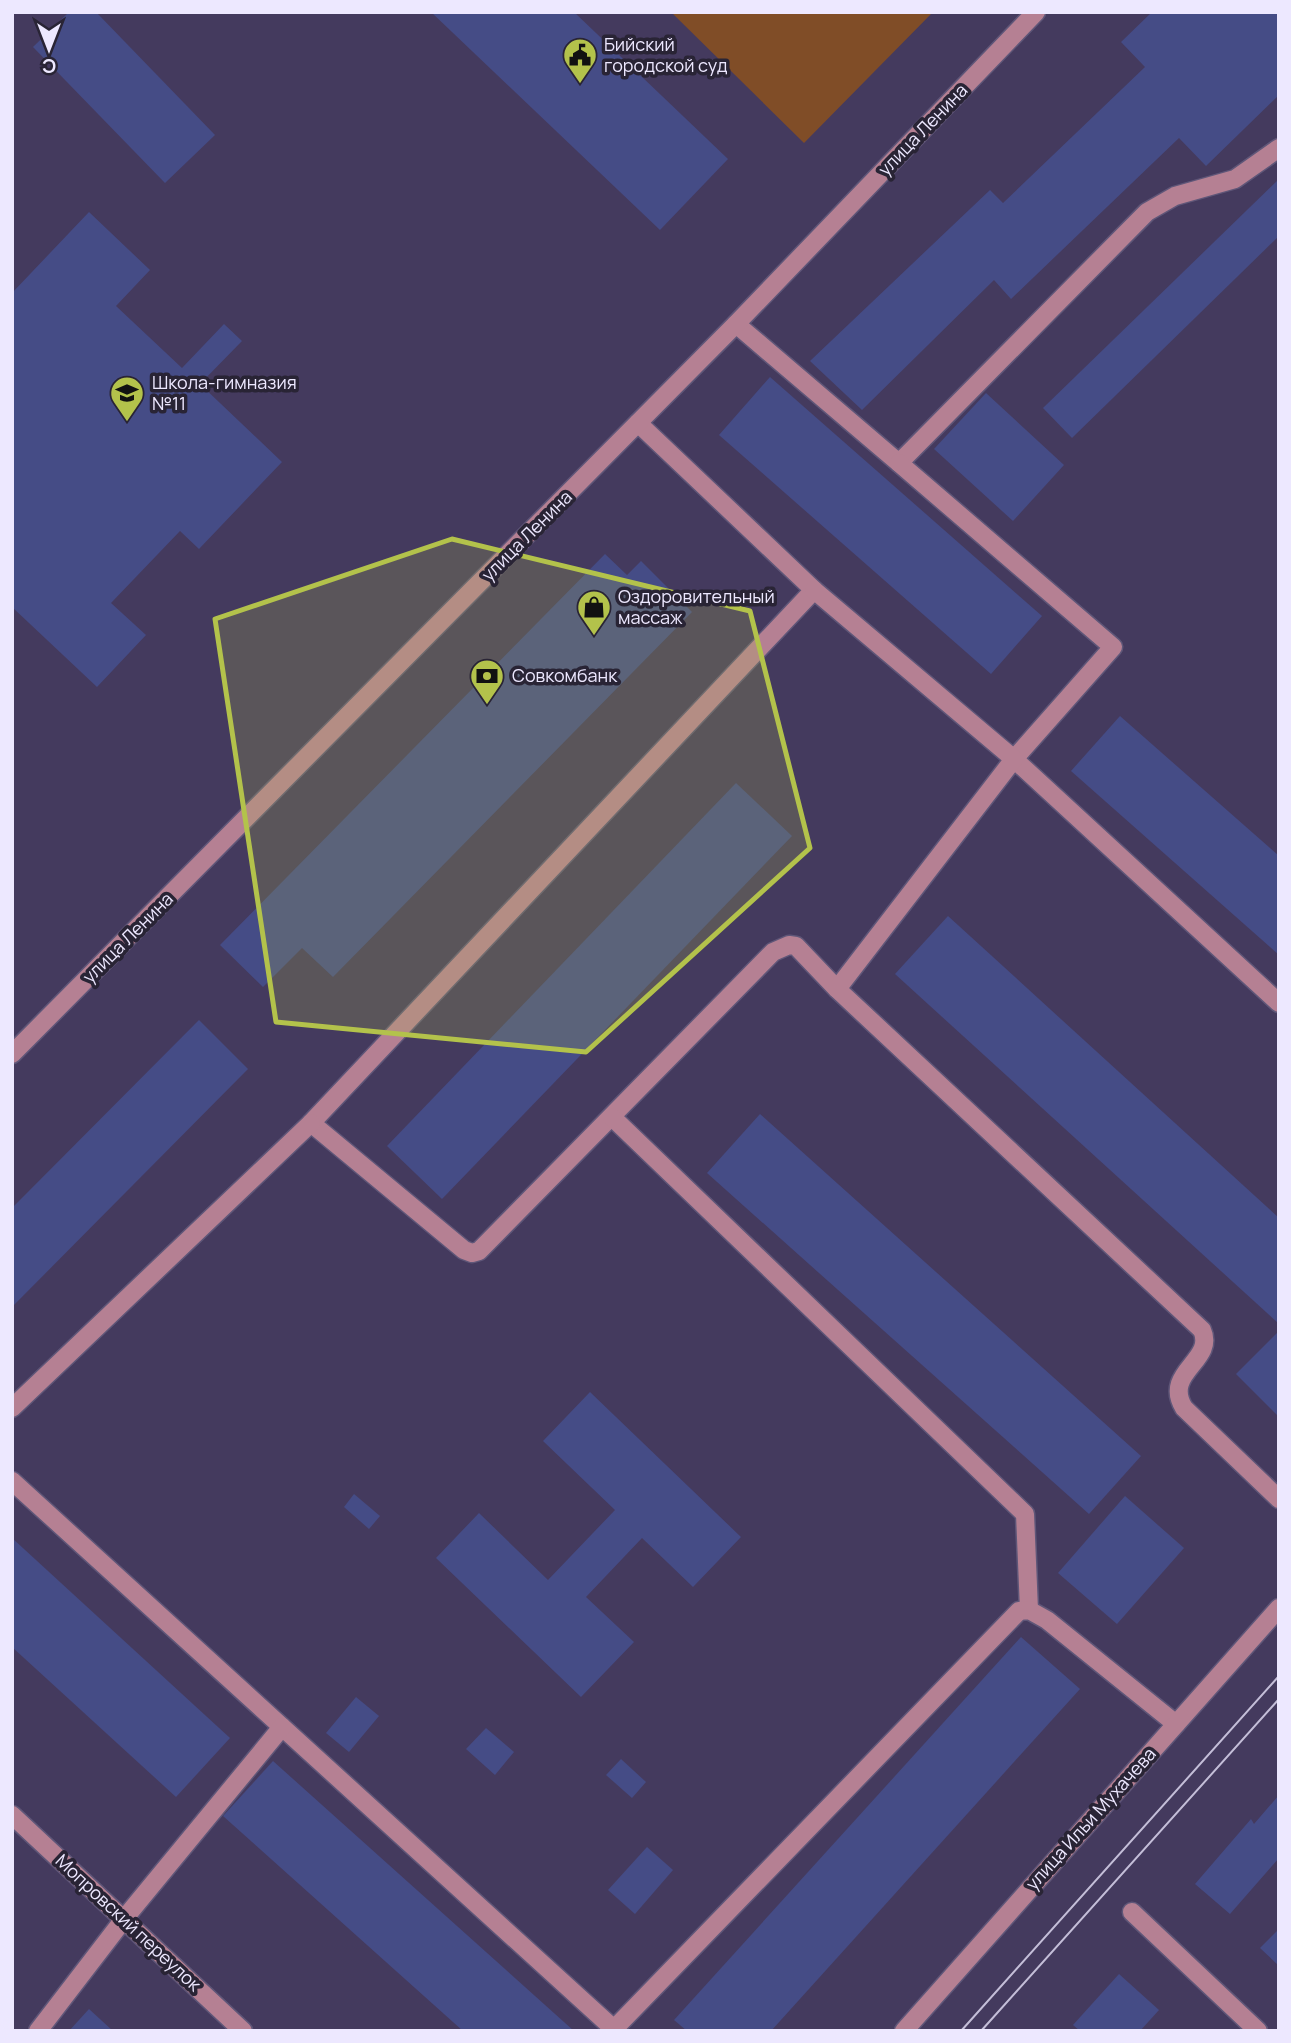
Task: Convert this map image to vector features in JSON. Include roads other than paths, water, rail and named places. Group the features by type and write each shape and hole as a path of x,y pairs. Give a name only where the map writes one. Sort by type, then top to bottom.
{"street":[{"name":"улица Ленина","path":"12,1054 736,324 1037,12"},
{"path":"899,463 1147,212 1175,196 1235,179 1279,148"},
{"path":"736,324 1113,648 1014,759 837,989"},
{"path":"638,423 814,590 1014,759 1279,1003"},
{"path":"12,1408 311,1123 814,590"},
{"path":"311,1123 464,1250 472,1253 479,1251 773,952 783,946 796,946 837,989 1202,1330 1205,1338 1203,1347 1178,1386 1177,1396 1184,1408 1279,1499"},
{"path":"612,1117 1026,1514 1029,1610"},
{"path":"12,1481 615,2030 1014,1614 1024,1609 1047,1620 1176,1724"},
{"name":"улица Ильи Мухачева","path":"904,2031 1279,1608"},
{"path":"38,2031 124,1919 282,1727"},
{"name":"Мопровский переулок","path":"12,1815 243,2031"},
{"path":"1132,1912 1258,2031"}],"tram line":[{"path":"961,2031 1279,1676"},
{"path":"981,2031 1279,1699"}],"place":[{"name":"Бийский городской суд","path":"580,85"},
{"name":"Школа-гимназия №11","path":"127,423"},
{"name":"Оздоровительный массаж","path":"594,637"},
{"name":"Совкомбанк","path":"487,706"}]}
